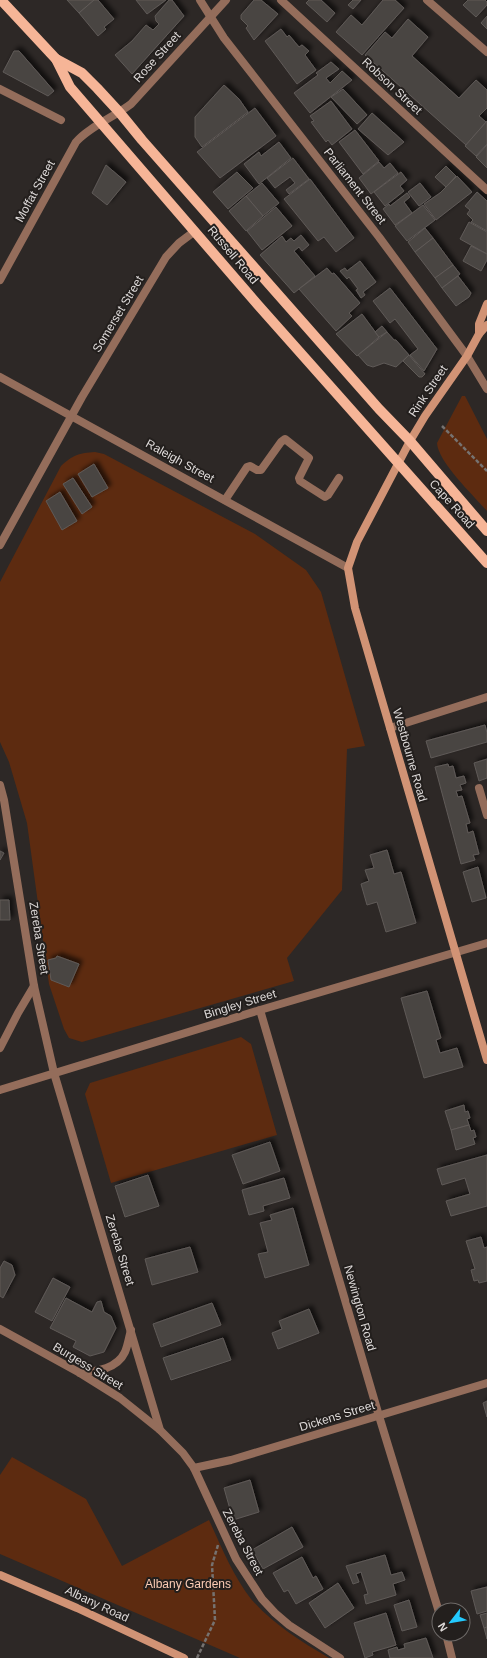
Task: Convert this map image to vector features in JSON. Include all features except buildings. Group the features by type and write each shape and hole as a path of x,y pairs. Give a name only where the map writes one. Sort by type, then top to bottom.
{"main road":[{"name":"Russell Road","path":"1,0 56,59 70,87 258,305 398,463"},
{"name":"Russell Road","path":"56,59 82,73 120,112 142,140 379,409 410,441"},
{"name":"Cape Road","path":"410,441 487,531"},
{"name":"Cape Road","path":"398,463 487,563"}],"street":[{"name":"Parliament Street","path":"200,0 224,38 379,237 468,356 487,390"},
{"name":"Rose Street","path":"102,124 131,104 226,0"},
{"name":"Robson Street","path":"281,0 487,190"},
{"path":"427,0 487,52"},
{"path":"0,89 61,120"},
{"name":"Moffat Street","path":"0,280 76,142 83,135 102,124"},
{"name":"Somerset Street","path":"0,545 71,417 166,257 179,243 195,231"},
{"name":"Rink Street","path":"398,463 425,416 468,356 483,328 487,304"},
{"name":"Raleigh Street","path":"0,377 71,417 123,443 348,568"},
{"path":"226,500 247,467 250,466 257,470 261,470 281,442 285,439 309,458 299,478 300,481 325,497 328,495 339,478"},
{"name":"Westbourne Road","path":"398,463 357,542 348,568 354,608 487,1060"},
{"path":"390,728 487,697"},
{"name":"Zereba Street","path":"0,785 4,800 34,986 54,1073 160,1430 183,1453 194,1468 222,1532 248,1580 275,1613 289,1625 340,1658"},
{"path":"479,788 487,815"},
{"name":"Bingley Street","path":"0,1090 260,1010 487,943"},
{"path":"0,1048 34,986"},
{"name":"Newington Road","path":"260,1010 379,1416 436,1602"},
{"name":"Burgess Street","path":"0,1329 80,1373 120,1398 160,1430"},
{"path":"80,1373 104,1369 119,1360 125,1352 131,1330"},
{"name":"Dickens Street","path":"194,1468 231,1460 487,1382"},
{"name":"Albany Road","path":"0,1574 184,1658"},
{"path":"448,1642 452,1658"}],"path":[{"path":"442,426 487,471"},
{"path":"197,1658 215,1620 212,1565 222,1532"}],"green space":[{"path":"462,396 465,396 487,439 487,511 443,460 437,443"},
{"path":"95,452 104,454 255,534 306,570 321,592 365,746 347,749 342,890 287,958 294,981 82,1042 69,1038 64,1029 49,984 27,823 9,762 0,742 0,582 61,466 76,455"},
{"path":"241,1037 251,1044 277,1135 111,1183 85,1094 90,1083"},
{"name":"Albany Gardens","path":"12,1457 86,1499 122,1566 209,1520 233,1571 251,1599 259,1608 287,1632 329,1658 240,1658 0,1554 0,1475"}]}
